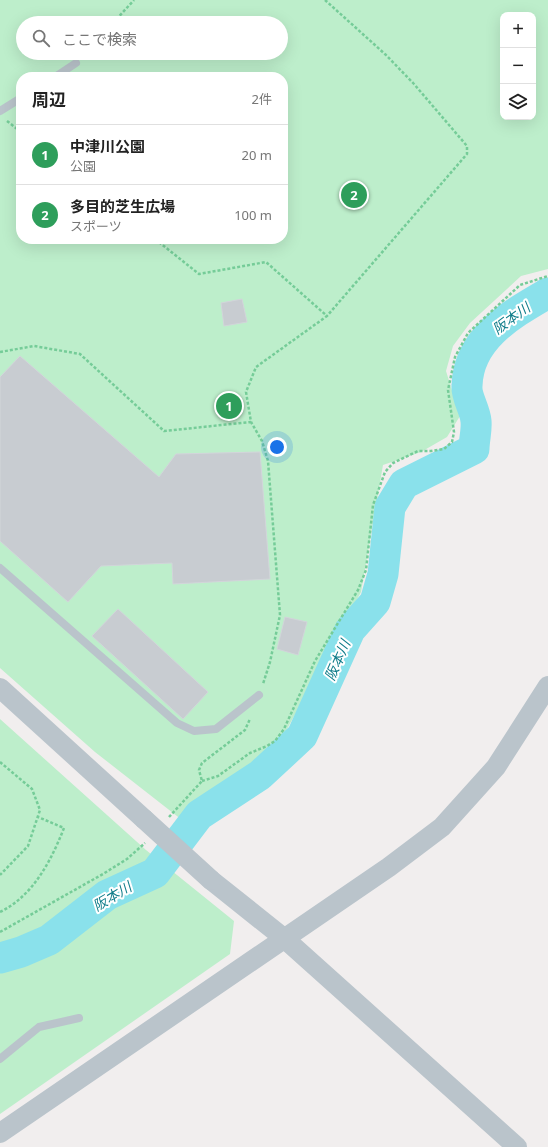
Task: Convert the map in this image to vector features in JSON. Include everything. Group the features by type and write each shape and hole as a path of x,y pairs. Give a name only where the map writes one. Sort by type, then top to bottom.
{"street":[{"path":"0,1133 389,867 442,827 496,766 548,686"},
{"path":"0,688 211,880 285,939 517,1147"}],"lane":[{"path":"62,72 76,63"},
{"path":"0,111 16,101"},
{"path":"0,568 177,724 194,731 216,728 259,695"},
{"path":"0,1059 39,1027 79,1018"}],"path":[{"path":"119,16 134,0"},
{"path":"202,781 199,770 202,763 246,730 270,662 280,616 268,461 262,441 251,422 246,392 256,367 327,316 469,150 468,146 386,55 325,0"},
{"path":"5,120 16,128"},
{"path":"161,244 199,274 266,262 327,316"},
{"path":"165,822 202,781 218,776 250,753 275,741 284,729 315,661 358,590 366,570 373,505 385,472 393,463 418,451 431,452 444,449 452,442 454,432 448,390 455,357 468,333 520,285 548,276"},
{"path":"0,352 34,346 80,354 164,431 251,422"},
{"path":"0,762 32,789 40,810 28,846 0,875"},
{"path":"0,912 12,906 32,888 55,850 64,828 38,817"},
{"path":"0,932 103,874 138,851 149,839"}],"green space":[{"path":"0,0 548,0 548,269 521,276 470,323 453,346 446,371 460,416 447,437 421,452 383,465 361,592 279,744 182,820 95,752 0,668"},
{"path":"0,719 146,850 234,921 230,954 0,1114"}],"building":[{"path":"242,299 247,322 224,326 221,303"},
{"path":"20,356 159,477 176,454 260,452 270,579 173,584 172,563 101,566 68,602 0,541 0,377"},
{"path":"118,609 208,692 183,719 92,636"},
{"path":"285,617 307,622 298,655 277,649"}],"waterway":[{"name":"阪本川","path":"0,958 21,952 49,940 107,895 155,873 199,815 260,775 302,736 350,630 375,602 383,574 390,507 404,484 474,449 476,421 467,386 469,369 475,354 494,329 520,310 548,293"}],"place":[{"name":"多目的芝生広場","path":"354,195"},
{"name":"中津川公園","path":"229,406"}]}
